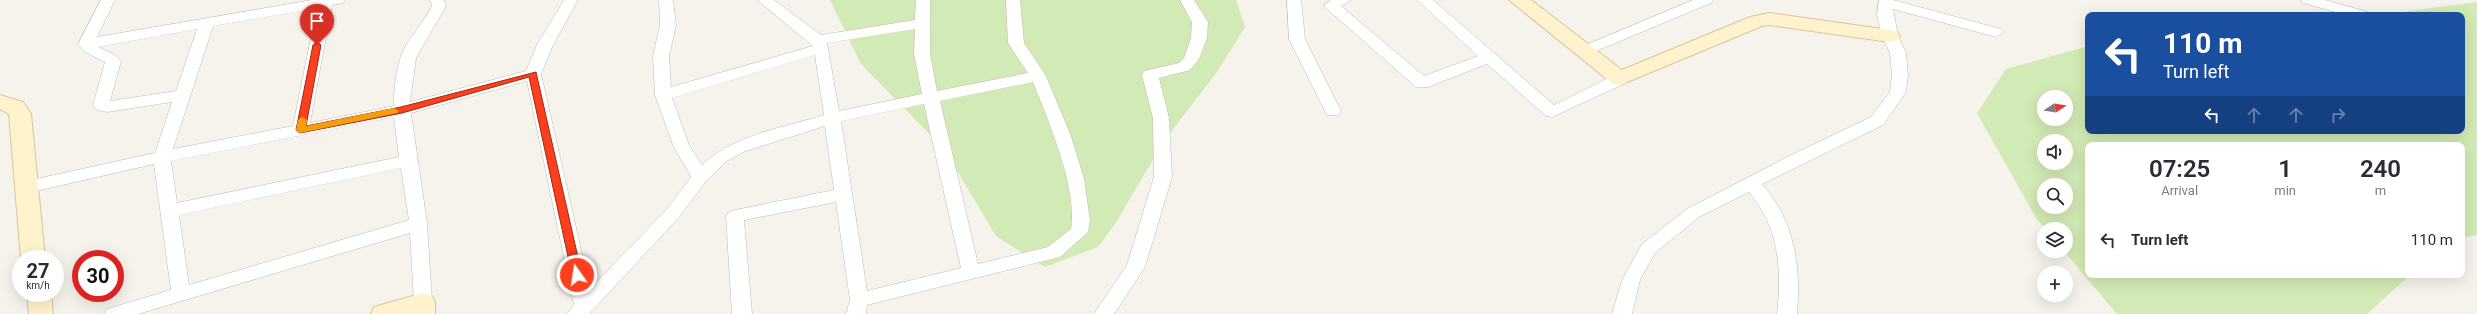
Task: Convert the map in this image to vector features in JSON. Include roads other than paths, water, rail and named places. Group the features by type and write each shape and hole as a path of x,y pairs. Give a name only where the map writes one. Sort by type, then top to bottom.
{"street":[{"path":"86,44 108,0"},
{"path":"383,314 423,308 418,224 402,110 405,73 409,56 440,6 437,0"},
{"path":"571,0 545,45 533,74 580,310"},
{"path":"666,0 668,25 661,56 663,95 681,145 700,177"},
{"path":"764,0 820,44 834,117 845,194 858,307 971,272 1054,252 1079,232 1081,221 1075,179 1063,136 1038,76 1016,43 1013,0"},
{"path":"923,0 922,54 971,272"},
{"path":"1104,314 1136,267 1159,192 1162,177 1161,118 1150,75 1184,67 1191,59 1199,38 1200,22 1187,0"},
{"path":"1294,0 1297,39 1333,111"},
{"path":"1344,0 1331,5 1422,83 1490,57"},
{"path":"1424,0 1552,112 1620,79 1757,21 1769,19 1890,36"},
{"path":"1519,0 1620,79"},
{"path":"1584,51 1706,0"},
{"path":"2308,0 2352,12"},
{"path":"86,44 330,1 300,130"},
{"path":"1622,314 1631,280 1648,249 1693,213 1877,121 1898,92 1900,75 1898,53 1890,36 1886,2 1996,32"},
{"path":"663,95 820,44 923,23"},
{"path":"181,292 162,157 206,24"},
{"path":"86,44 90,48 107,55 113,61 101,105 107,107 183,95"},
{"path":"27,187 162,157 402,110 533,74"},
{"path":"580,310 674,212 700,177 721,157 737,148 834,117 1038,76"},
{"path":"3,102 16,107 20,114 32,250"},
{"path":"170,211 409,161"},
{"path":"1751,183 1769,203 1779,223 1788,259 1791,288 1787,314"},
{"path":"742,314 735,216 845,194"},
{"path":"114,314 181,292 418,224"},
{"path":"40,302 41,314"}]}
